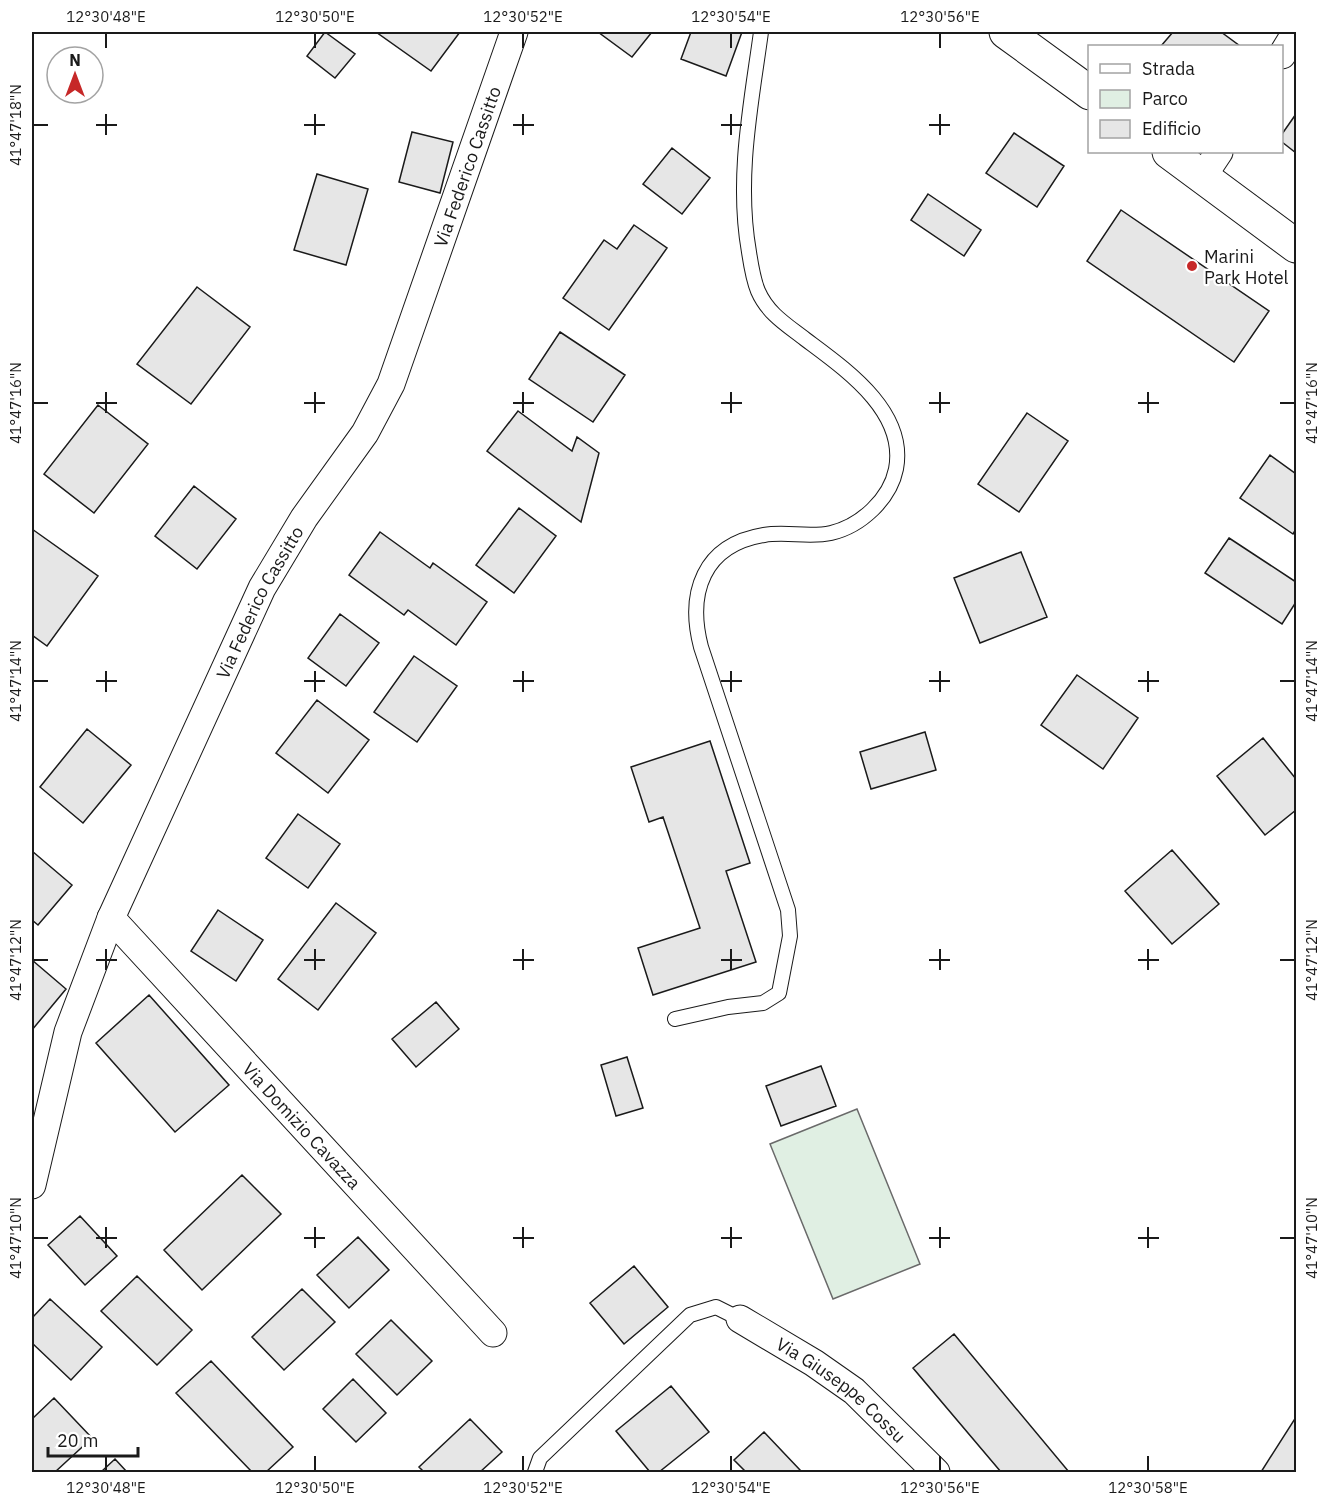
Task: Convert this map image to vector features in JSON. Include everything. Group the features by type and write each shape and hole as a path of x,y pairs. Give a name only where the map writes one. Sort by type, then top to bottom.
{"street":[{"name":"Via Federico Cassitto","path":"32,1185 68,1032 111,918 262,588 304,518 365,433 391,384 514,32"},
{"path":"1006,32 1088,92"},
{"path":"1283,52 1296,32"},
{"path":"1172,153 1211,164 1296,246"},
{"name":"Via Domizio Cavazza","path":"111,918 493,1333"},
{"name":"Via Giuseppe Cossu","path":"740,1319 814,1363 854,1391 936,1473"}],"lane":[{"path":"675,1018 728,1006 763,1003 779,993 790,936 788,910 701,647 696,612 700,581 719,553 739,542 763,535 823,534 847,527 886,495 896,468 893,435 878,404 848,372 773,315 757,290 744,217 743,167 761,32"},
{"path":"535,1473 540,1458 690,1315 716,1307 740,1319"}],"green space":[{"path":"857,1109 920,1264 833,1299 770,1144"}],"building":[{"path":"325,32 355,54 335,78 307,56"},
{"path":"376,32 460,32 431,71"},
{"path":"598,32 652,32 632,57"},
{"path":"691,32 742,32 726,76 681,59"},
{"path":"1173,32 1221,32 1239,45 1162,45"},
{"path":"1296,114 1296,153 1283,143 1283,133"},
{"path":"412,132 453,142 440,193 399,182"},
{"path":"1014,133 1064,166 1037,207 986,173"},
{"path":"672,148 710,178 682,214 643,184"},
{"path":"317,174 368,189 346,265 294,250"},
{"path":"928,194 981,230 964,256 911,220"},
{"path":"1121,210 1269,311 1234,362 1087,261"},
{"path":"634,225 667,248 609,330 563,298 604,240 617,249"},
{"path":"197,287 250,327 191,404 137,364"},
{"path":"560,332 625,375 593,422 529,379"},
{"path":"98,405 148,444 94,513 44,474"},
{"path":"518,411 572,451 577,437 599,453 581,522 487,451"},
{"path":"1027,413 1068,441 1019,512 978,484"},
{"path":"1270,455 1296,474 1296,529 1293,534 1240,498"},
{"path":"194,486 236,519 197,569 155,536"},
{"path":"519,508 556,536 514,593 476,565"},
{"path":"32,529 98,576 47,646 32,635"},
{"path":"380,532 430,568 433,563 487,602 456,645 408,610 404,615 349,575"},
{"path":"1229,538 1296,582 1296,602 1282,624 1205,573"},
{"path":"1021,552 1047,617 980,643 954,578"},
{"path":"340,614 379,643 346,686 308,658"},
{"path":"414,656 457,686 417,742 374,712"},
{"path":"1077,675 1138,718 1103,769 1041,725"},
{"path":"317,700 369,740 328,793 276,753"},
{"path":"87,729 131,765 83,823 40,787"},
{"path":"925,732 936,770 871,789 860,752"},
{"path":"1263,738 1296,779 1296,810 1265,835 1217,776"},
{"path":"710,741 750,863 726,871 756,962 653,995 638,948 700,928 663,817 649,822 631,767"},
{"path":"298,814 340,844 308,888 266,858"},
{"path":"1172,850 1219,904 1172,944 1125,891"},
{"path":"32,851 72,885 38,925 32,920"},
{"path":"336,903 376,933 318,1010 278,979"},
{"path":"218,910 263,940 236,981 191,951"},
{"path":"32,960 66,989 32,1030"},
{"path":"149,995 229,1085 175,1132 96,1043"},
{"path":"436,1002 459,1029 416,1067 392,1039"},
{"path":"627,1057 643,1108 616,1116 601,1065"},
{"path":"821,1066 836,1106 781,1126 766,1086"},
{"path":"242,1175 281,1214 202,1290 164,1250"},
{"path":"80,1216 117,1256 85,1285 48,1245"},
{"path":"358,1237 389,1270 349,1308 317,1275"},
{"path":"634,1266 668,1307 624,1344 590,1303"},
{"path":"137,1276 192,1330 157,1365 101,1311"},
{"path":"302,1289 335,1322 284,1370 252,1337"},
{"path":"50,1299 102,1347 71,1380 32,1343 32,1318"},
{"path":"391,1320 432,1361 397,1395 356,1354"},
{"path":"954,1334 1069,1472 1001,1472 913,1368"},
{"path":"211,1361 293,1447 266,1472 252,1472 176,1393"},
{"path":"353,1379 386,1413 356,1442 323,1409"},
{"path":"671,1386 709,1432 659,1472 650,1472 616,1431"},
{"path":"54,1398 92,1438 55,1472 32,1472 32,1419"},
{"path":"1296,1417 1296,1472 1261,1472"},
{"path":"470,1419 502,1452 480,1472 424,1472 419,1467"},
{"path":"764,1432 800,1470 798,1472 746,1472 734,1460"},
{"path":"115,1459 127,1472 101,1472"}],"place":[{"name":"Marini Park Hotel","path":"1192,266"}]}
